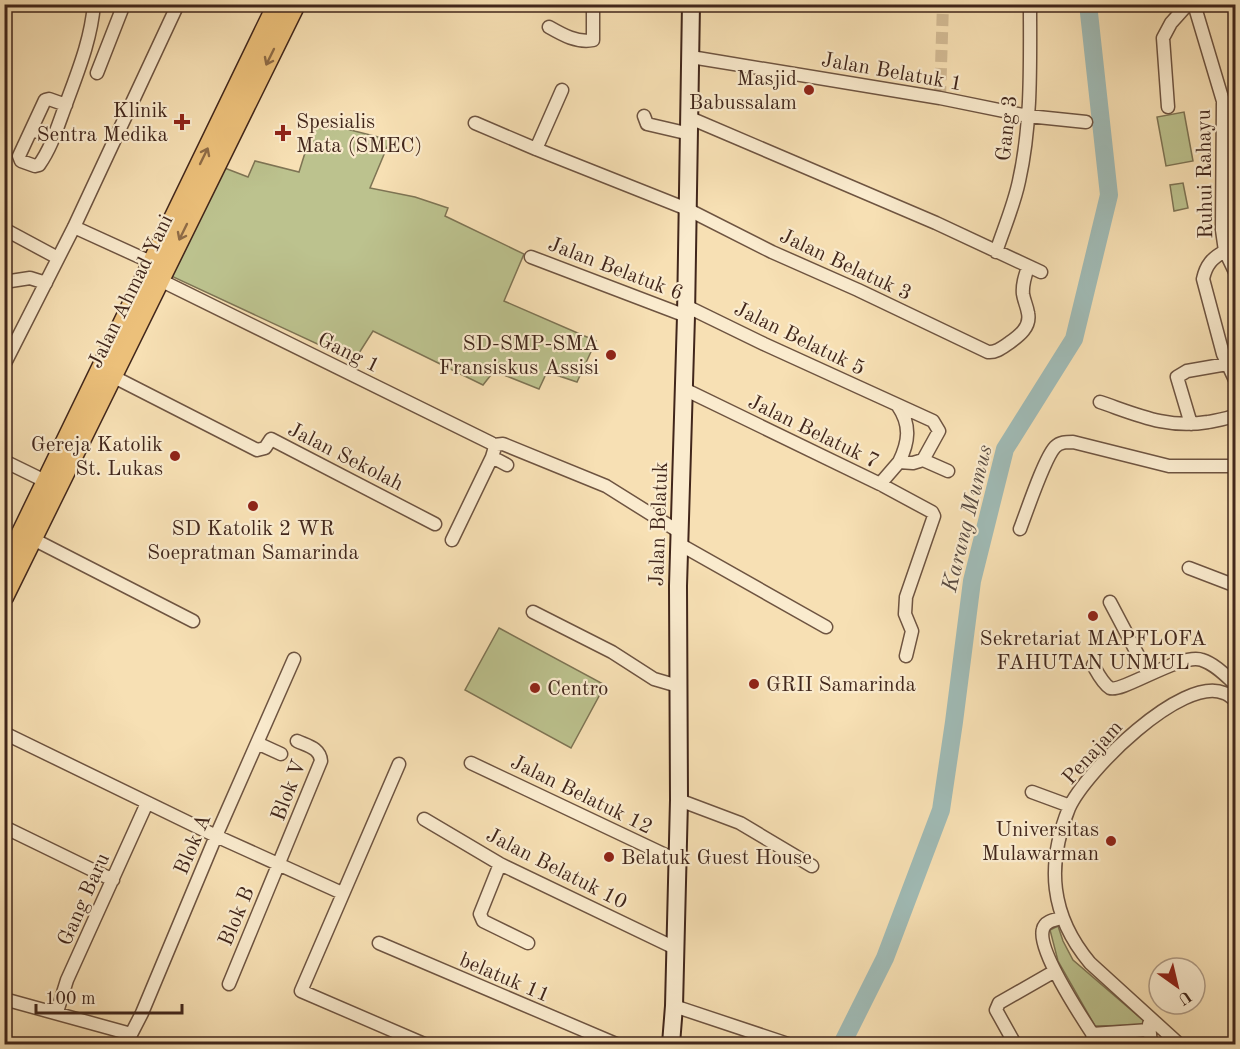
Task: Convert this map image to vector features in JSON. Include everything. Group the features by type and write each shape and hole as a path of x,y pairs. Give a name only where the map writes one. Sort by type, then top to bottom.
{"main road":[{"name":"Jalan Ahmad Yani","path":"4,568 277,4"},
{"name":"Jalan Ahmad Yani","path":"4,597 296,4"}],"street":[{"path":"66,105 45,99 19,158 21,161 35,166 40,163 54,136 66,105 90,37 94,4"},
{"path":"97,73 124,4"},
{"path":"4,365 9,344 46,283 178,4"},
{"path":"549,27 572,39 593,40 593,4"},
{"name":"Jalan Belatuk","path":"671,1044 679,800 678,586 681,539 691,4"},
{"name":"Gang 3","path":"996,252 1019,181 1028,116 1029,4"},
{"path":"1168,107 1163,38 1171,23 1188,4"},
{"name":"Ruhui Rahayu","path":"1194,4 1223,101 1221,193 1225,251 1236,274"},
{"name":"Jalan Belatuk 1","path":"691,57 940,98 1028,116 1086,122"},
{"path":"536,149 562,90"},
{"path":"1223,101 1236,130"},
{"path":"644,116 647,124 690,126 936,223 1041,272"},
{"name":"Jalan Belatuk 3","path":"475,123 687,209 772,252 988,352 996,352 1025,329 1028,312 1024,301 1023,284 1028,267"},
{"path":"31,130 54,136"},
{"path":"74,226 153,263"},
{"path":"4,229 58,258"},
{"path":"1225,251 1213,258 1206,267 1203,279 1227,364 1236,382"},
{"name":"Jalan Belatuk 6","path":"531,256 686,311"},
{"path":"4,282 30,278 46,283"},
{"name":"Gang 1","path":"160,280 493,451 507,465"},
{"name":"Jalan Belatuk 5","path":"686,311 933,421 939,431 923,460"},
{"path":"1191,424 1176,377 1187,371 1227,364"},
{"name":"Jalan Sekolah","path":"114,377 257,450 265,448 271,439 435,524"},
{"name":"Jalan Belatuk 7","path":"684,389 880,484 928,509 934,516 906,597 905,614 912,631 906,656"},
{"path":"1100,402 1149,419 1174,424 1191,424 1236,415"},
{"path":"880,484 899,462 908,441 906,421 898,406"},
{"path":"1020,529 1046,462 1054,447 1062,442 1073,442 1169,466 1236,466"},
{"path":"452,540 493,451 503,444 595,481 624,496 681,539 826,627"},
{"path":"899,462 912,463 923,460 948,471"},
{"path":"4,461 47,482"},
{"path":"33,539 193,621"},
{"path":"1190,568 1236,586"},
{"path":"1110,602 1148,674"},
{"path":"533,612 612,652 654,679 678,686"},
{"path":"1093,665 1107,686 1112,689 1194,658 1203,660 1220,671 1236,686"},
{"name":"Blok A","path":"128,1039 142,1013 216,836 294,659"},
{"path":"1220,671 1236,674"},
{"name":"Penajam","path":"1179,1044 1149,1024 1081,951 1058,909 1057,845 1070,807 1088,781 1135,731 1162,711 1185,698 1209,692 1223,692 1236,701"},
{"path":"4,733 216,836 342,893"},
{"name":"Blok V","path":"279,864 321,761 315,749 297,741"},
{"path":"257,742 281,754"},
{"name":"Jalan Belatuk 12","path":"471,763 676,860"},
{"path":"399,764 301,991 424,1044"},
{"path":"1032,792 1070,807"},
{"path":"679,800 740,823 812,866"},
{"name":"Gang Baru","path":"57,1012 67,980 147,803"},
{"name":"Jalan Belatuk 10","path":"424,819 500,864 675,948"},
{"path":"4,827 113,880"},
{"name":"Blok B","path":"229,984 279,864"},
{"path":"500,864 480,914 483,921 528,943"},
{"path":"1062,918 1047,922 1042,932 1045,947 1055,971 1095,1039 1149,1024 1151,1044"},
{"name":"belatuk 11","path":"379,943 616,1044"},
{"path":"1015,1044 996,1010 999,1003 1055,971"},
{"path":"4,999 57,1012 128,1039"},
{"path":"674,1006 788,1044"}],"green space":[{"path":"1184,112 1193,161 1166,166 1157,117"},
{"path":"315,121 390,140 370,188 415,197 448,208 445,216 524,254 504,301 596,341 577,382 547,372 539,389 494,371 483,385 373,331 354,361 169,275 222,167 248,177 255,161 299,172"},
{"path":"1183,183 1188,208 1174,211 1170,185"},
{"name":"Centro","path":"499,628 605,685 571,748 465,690"},
{"path":"1058,926 1073,960 1144,1021 1144,1025 1095,1026 1058,961 1050,930"},
{"path":"1144,1037 1145,1044 1107,1044 1104,1040"}],"waterway":[{"name":"Karang Mumus","path":"842,1044 885,958 941,810 972,581 1005,449 1074,339 1109,195 1088,4"}],"tunnel":[{"path":"940,98 943,4"}],"place":[{"name":"Masjid Babussalam","path":"809,90"},
{"name":"Klinik Sentra Medika","path":"182,122"},
{"name":"Spesialis Mata (SMEC)","path":"283,133"},
{"name":"SD-SMP-SMA Fransiskus Assisi","path":"611,355"},
{"name":"Gereja Katolik St. Lukas","path":"175,456"},
{"name":"SD Katolik 2 WR Soepratman Samarinda","path":"253,506"},
{"name":"Sekretariat MAPFLOFA FAHUTAN UNMUL","path":"1093,616"},
{"name":"GRII Samarinda","path":"754,684"},
{"name":"Centro","path":"535,688"},
{"name":"Universitas Mulawarman","path":"1111,841"},
{"name":"Belatuk Guest House","path":"609,857"}]}
